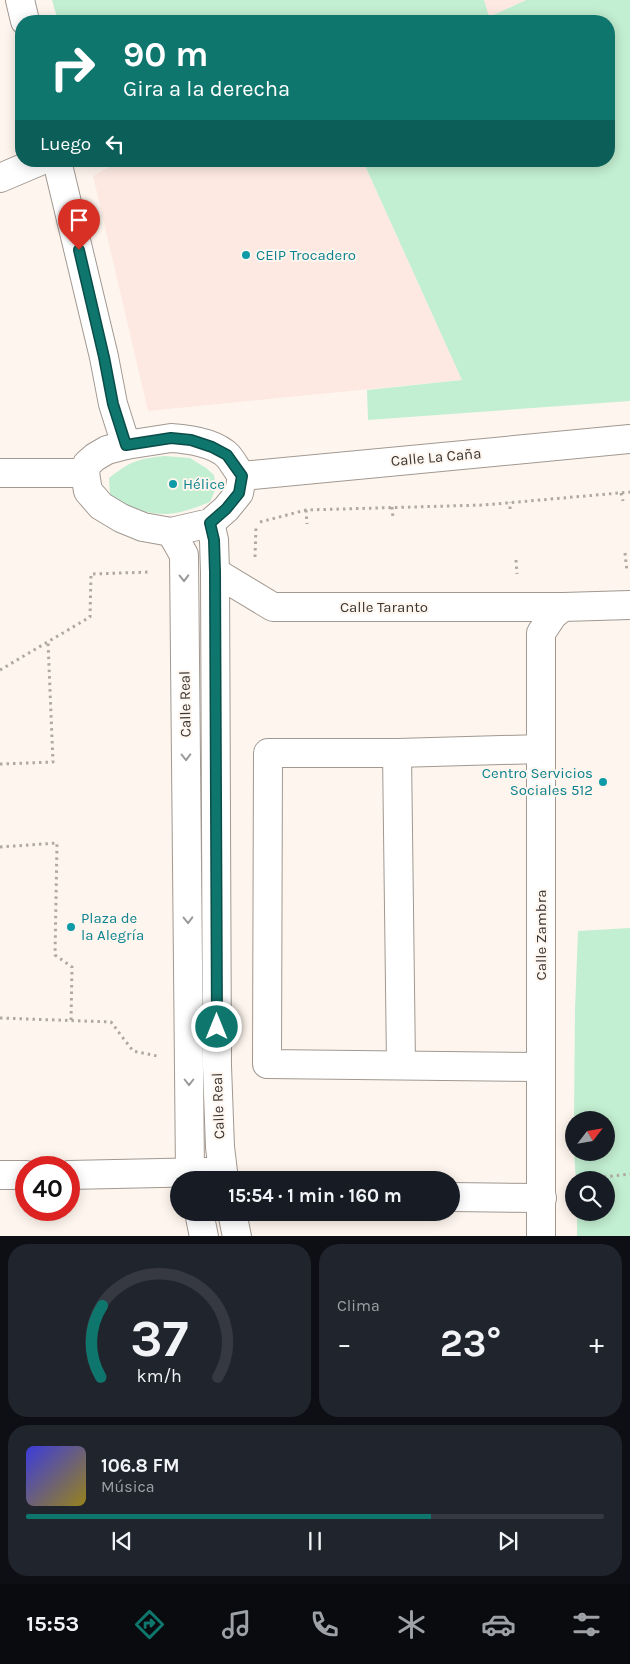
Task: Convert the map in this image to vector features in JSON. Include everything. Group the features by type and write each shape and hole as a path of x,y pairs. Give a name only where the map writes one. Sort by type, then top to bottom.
{"street":[{"path":"20,0 24,15"},
{"path":"0,178 26,167"},
{"path":"58,167 104,357 113,404 126,445"},
{"path":"171,438 191,440 212,447 227,455 242,476 239,493 226,509 210,523 171,532 143,527 121,518 101,506 88,491 85,473 87,464 95,457 107,450 126,445 171,438"},
{"name":"Calle La Caña","path":"242,476 630,439"},
{"path":"0,473 85,473"},
{"name":"Calle Real","path":"210,523 214,540 215,572 217,1056 222,1171"},
{"name":"Calle Real","path":"171,532 184,555 191,1171"},
{"name":"Calle Taranto","path":"215,572 273,608 630,606"},
{"name":"Calle Zambra","path":"541,1236 541,633 552,615 563,607"},
{"path":"540,1068 267,1064 268,754 541,749"},
{"path":"397,753 402,1065"},
{"path":"80,1174 170,1176"},
{"path":"0,1175 15,1175"},
{"path":"460,1198 542,1198"},
{"path":"201,1221 204,1236"},
{"path":"234,1221 237,1236"}],"path":[{"path":"252,595 256,523 306,510 484,505 630,492"},
{"path":"621,493 623,502"},
{"path":"510,502 510,509"},
{"path":"392,507 394,518"},
{"path":"306,510 308,524"},
{"path":"0,670 90,618 91,574 184,570"},
{"path":"0,764 53,762 48,642"},
{"path":"0,847 57,843 55,955 72,967 71,1021"},
{"path":"0,1018 111,1022 133,1050 189,1062"},
{"path":"615,1176 630,1174"}],"shaded area":[{"path":"484,0 526,0 492,15 488,15"},
{"path":"110,167 366,167 462,380 148,411 93,176"}],"green space":[{"path":"52,0 484,0 488,15 56,15"},
{"path":"526,0 630,0 630,401 368,420 367,390 462,380 366,167 615,167 615,15 493,15"},
{"path":"165,456 190,458 214,475 216,488 210,502 184,511 168,514 149,513 116,504 110,494 109,478 135,462"},
{"path":"630,928 630,1236 577,1236 577,1221 615,1221 615,1171 575,1171 575,1161 615,1161 615,1111 574,1111 578,931"}],"place":[{"name":"CEIP Trocadero","path":"246,255"},
{"name":"Hélice","path":"173,484"},
{"name":"Centro Servicios Sociales 512","path":"603,782"},
{"name":"Plaza de la Alegría","path":"71,927"}],"route":[{"path":"79,250 113,404 126,445 171,438 191,440 212,447 227,455 242,476 239,493 226,509 210,523 214,540 215,572 217,1027"}]}
